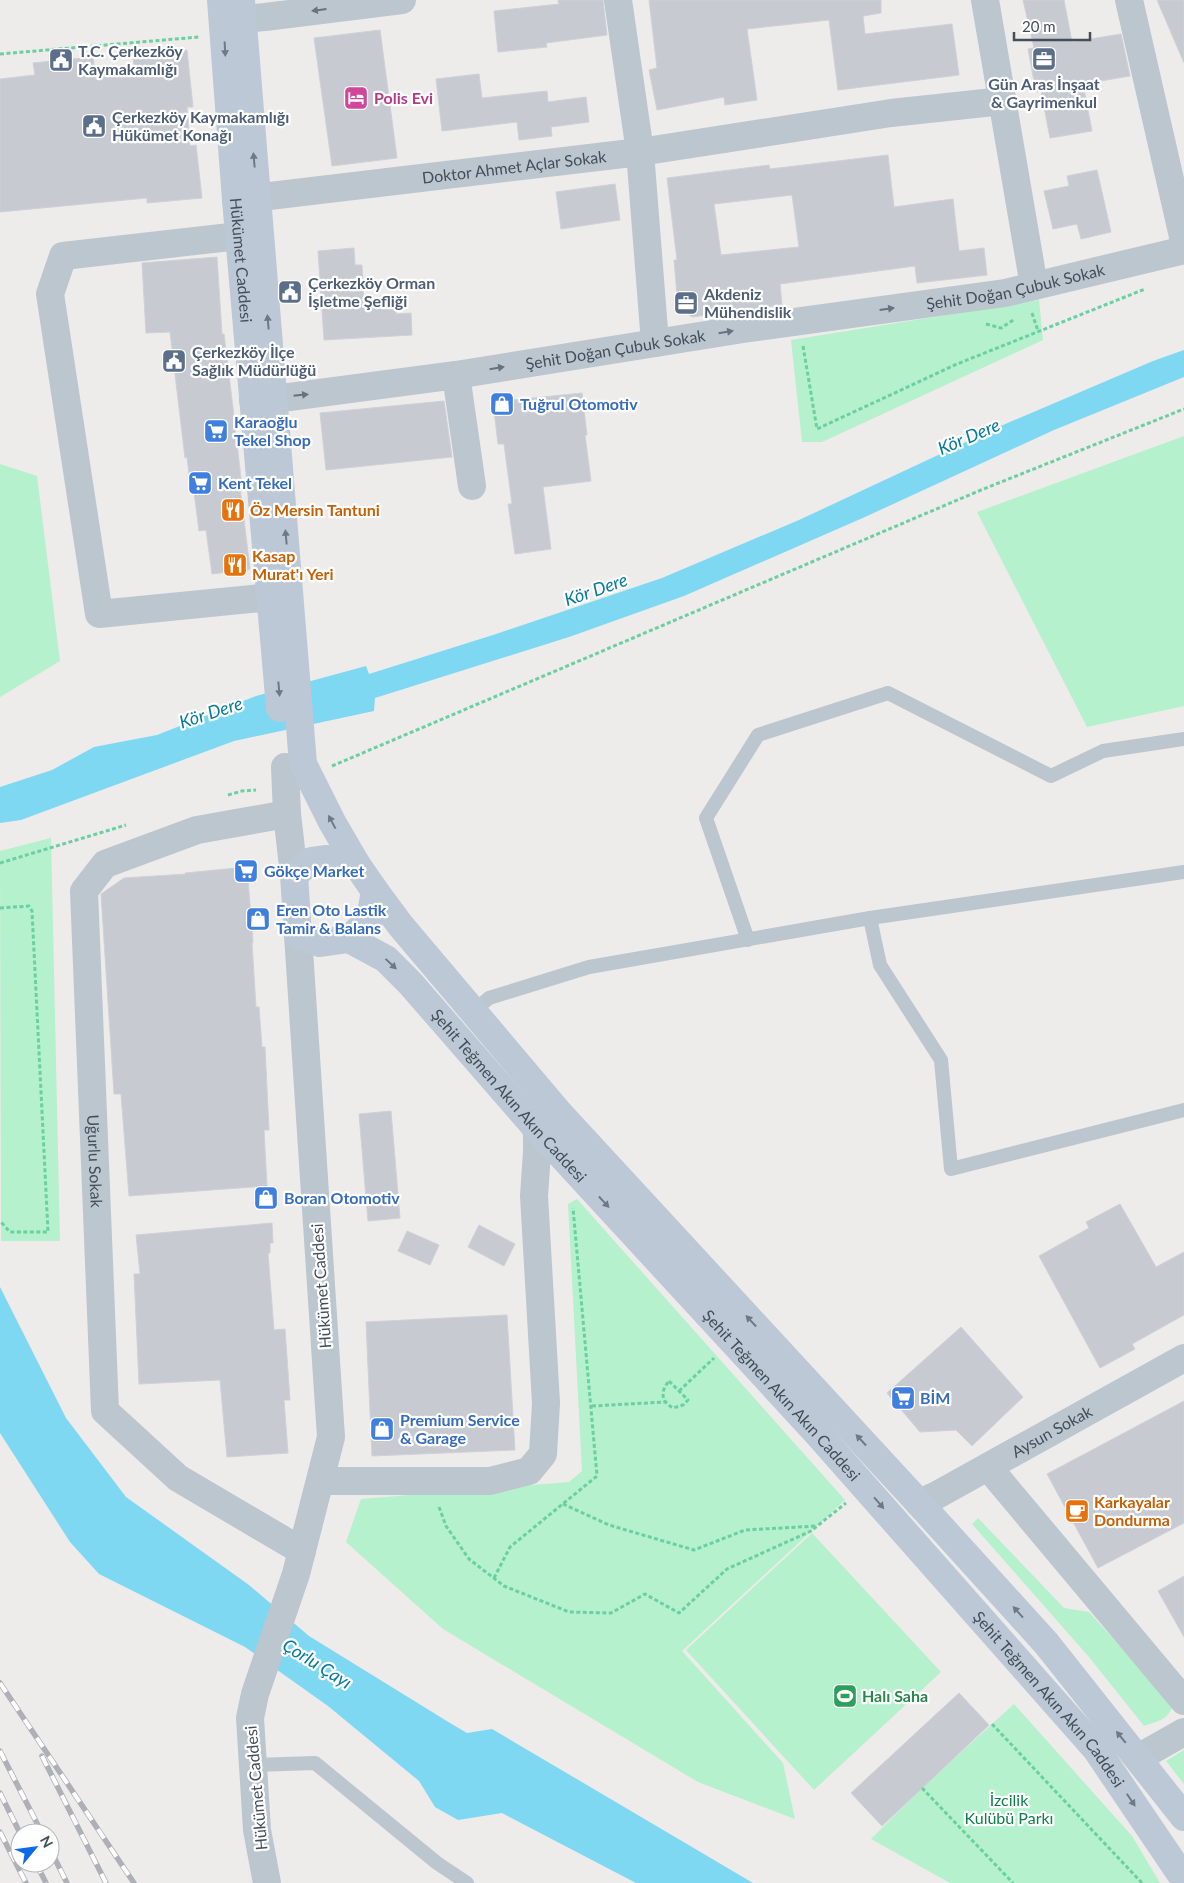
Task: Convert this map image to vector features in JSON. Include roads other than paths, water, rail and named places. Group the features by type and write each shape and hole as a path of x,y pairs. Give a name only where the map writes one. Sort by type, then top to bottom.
{"main road":[{"name":"Hükümet Caddesi","path":"227,15 250,202 263,268 263,400 271,597 284,639"},
{"name":"Hükümet Caddesi","path":"250,202 239,236 263,400 284,639"},
{"path":"239,236 252,237 263,268"},
{"path":"284,639 304,767 356,865 375,891 370,919 343,940 320,943 298,935 294,875 311,861 325,859 342,860 356,865"},
{"name":"Şehit Teğmen Akın Akın Caddesi","path":"375,891 401,926 559,1113 1046,1643 1184,1817"},
{"name":"Şehit Teğmen Akın Akın Caddesi","path":"343,940 386,959 410,983 537,1129 817,1433 1096,1749 1184,1879"}],"street":[{"path":"227,15 265,18 402,0"},
{"path":"618,0 640,152 655,343"},
{"path":"985,0 1003,101 1033,298"},
{"path":"1129,0 1184,241"},
{"name":"Doktor Ahmet Açlar Sokak","path":"250,202 640,152 891,113 1003,101"},
{"path":"239,236 62,256 50,294 99,614 271,597"},
{"name":"Şehit Doğan Çubuk Sokak","path":"263,400 456,375 800,321 1005,293 1033,298 1184,250"},
{"path":"456,375 472,486"},
{"path":"294,875 287,814 304,767"},
{"name":"Uğurlu Sokak","path":"287,814 197,830 104,864 84,891 105,1410 178,1478 299,1562"},
{"name":"Hükümet Caddesi","path":"267,1883 257,1830 250,1718 299,1562 331,1437 298,935"},
{"path":"302,990 311,969 343,940"},
{"path":"321,1481 490,1481 529,1471 543,1454 546,1403 534,1196 538,1152 537,1129"},
{"name":"Aysun Sokak","path":"919,1503 938,1495 1184,1358"},
{"path":"988,1467 1184,1701"},
{"path":"1138,1758 1184,1732"}],"lane":[{"path":"748,940 706,818 758,735 888,693 1051,776 1103,751 1184,739"},
{"path":"474,1011 490,998 589,968 870,918 1184,872"},
{"path":"870,918 880,965 941,1060 951,1169 1184,1110"},
{"path":"253,1765 314,1764 437,1863 467,1883"}],"water":[{"path":"1184,350 1184,377 1054,430 865,517 684,596 569,637 375,698 374,711 234,741 21,820 0,823 0,787 52,770 94,747 157,735 256,696 366,666 369,674 493,635 662,578 799,520 996,428 1153,361"},
{"name":"Çorlu Çayı","path":"0,1287 66,1418 126,1497 249,1585 309,1636 450,1723 467,1733 492,1729 753,1883 636,1883 502,1813 458,1820 435,1807 419,1781 328,1706 245,1647 99,1574 70,1542 0,1433"}],"railway":[{"path":"0,1683 134,1883"},
{"path":"0,1751 37,1823"},
{"path":"42,1756 106,1883"},
{"path":"0,1793 15,1823"},
{"path":"0,1832 26,1883"},
{"path":"60,1869 67,1883"},
{"path":"41,1873 46,1883"}],"place":[{"name":"Gün Aras İnşaat & Gayrimenkul","path":"1044,59"},
{"name":"T.C. Çerkezköy Kaymakamlığı","path":"61,60"},
{"name":"Polis Evi","path":"356,98"},
{"name":"Çerkezköy Kaymakamlığı Hükümet Konağı","path":"94,126"},
{"name":"Çerkezköy Orman İşletme Şefliği","path":"290,292"},
{"name":"Akdeniz Mühendislik","path":"686,303"},
{"name":"Çerkezköy İlçe Sağlık Müdürlüğü","path":"174,361"},
{"name":"Tuğrul Otomotiv","path":"502,404"},
{"name":"Karaoğlu Tekel Shop","path":"216,431"},
{"name":"Kent Tekel","path":"200,483"},
{"name":"Öz Mersin Tantuni","path":"233,510"},
{"name":"Kasap Murat'ı Yeri","path":"235,565"},
{"name":"Gökçe Market","path":"246,871"},
{"name":"Eren Oto Lastik Tamir & Balans","path":"258,919"},
{"name":"Boran Otomotiv","path":"266,1198"},
{"name":"BİM","path":"903,1398"},
{"name":"Premium Service & Garage","path":"382,1429"},
{"name":"Karkayalar Dondurma","path":"1077,1511"},
{"name":"Halı Saha","path":"845,1696"}],"water label":[{"name":"Kör Dere","path":"969,437"},
{"name":"Kör Dere","path":"596,590"},
{"name":"Kör Dere","path":"211,713"}],"park label":[{"name":"İzcilik Kulübü Parkı","path":"1009,1809"}]}
